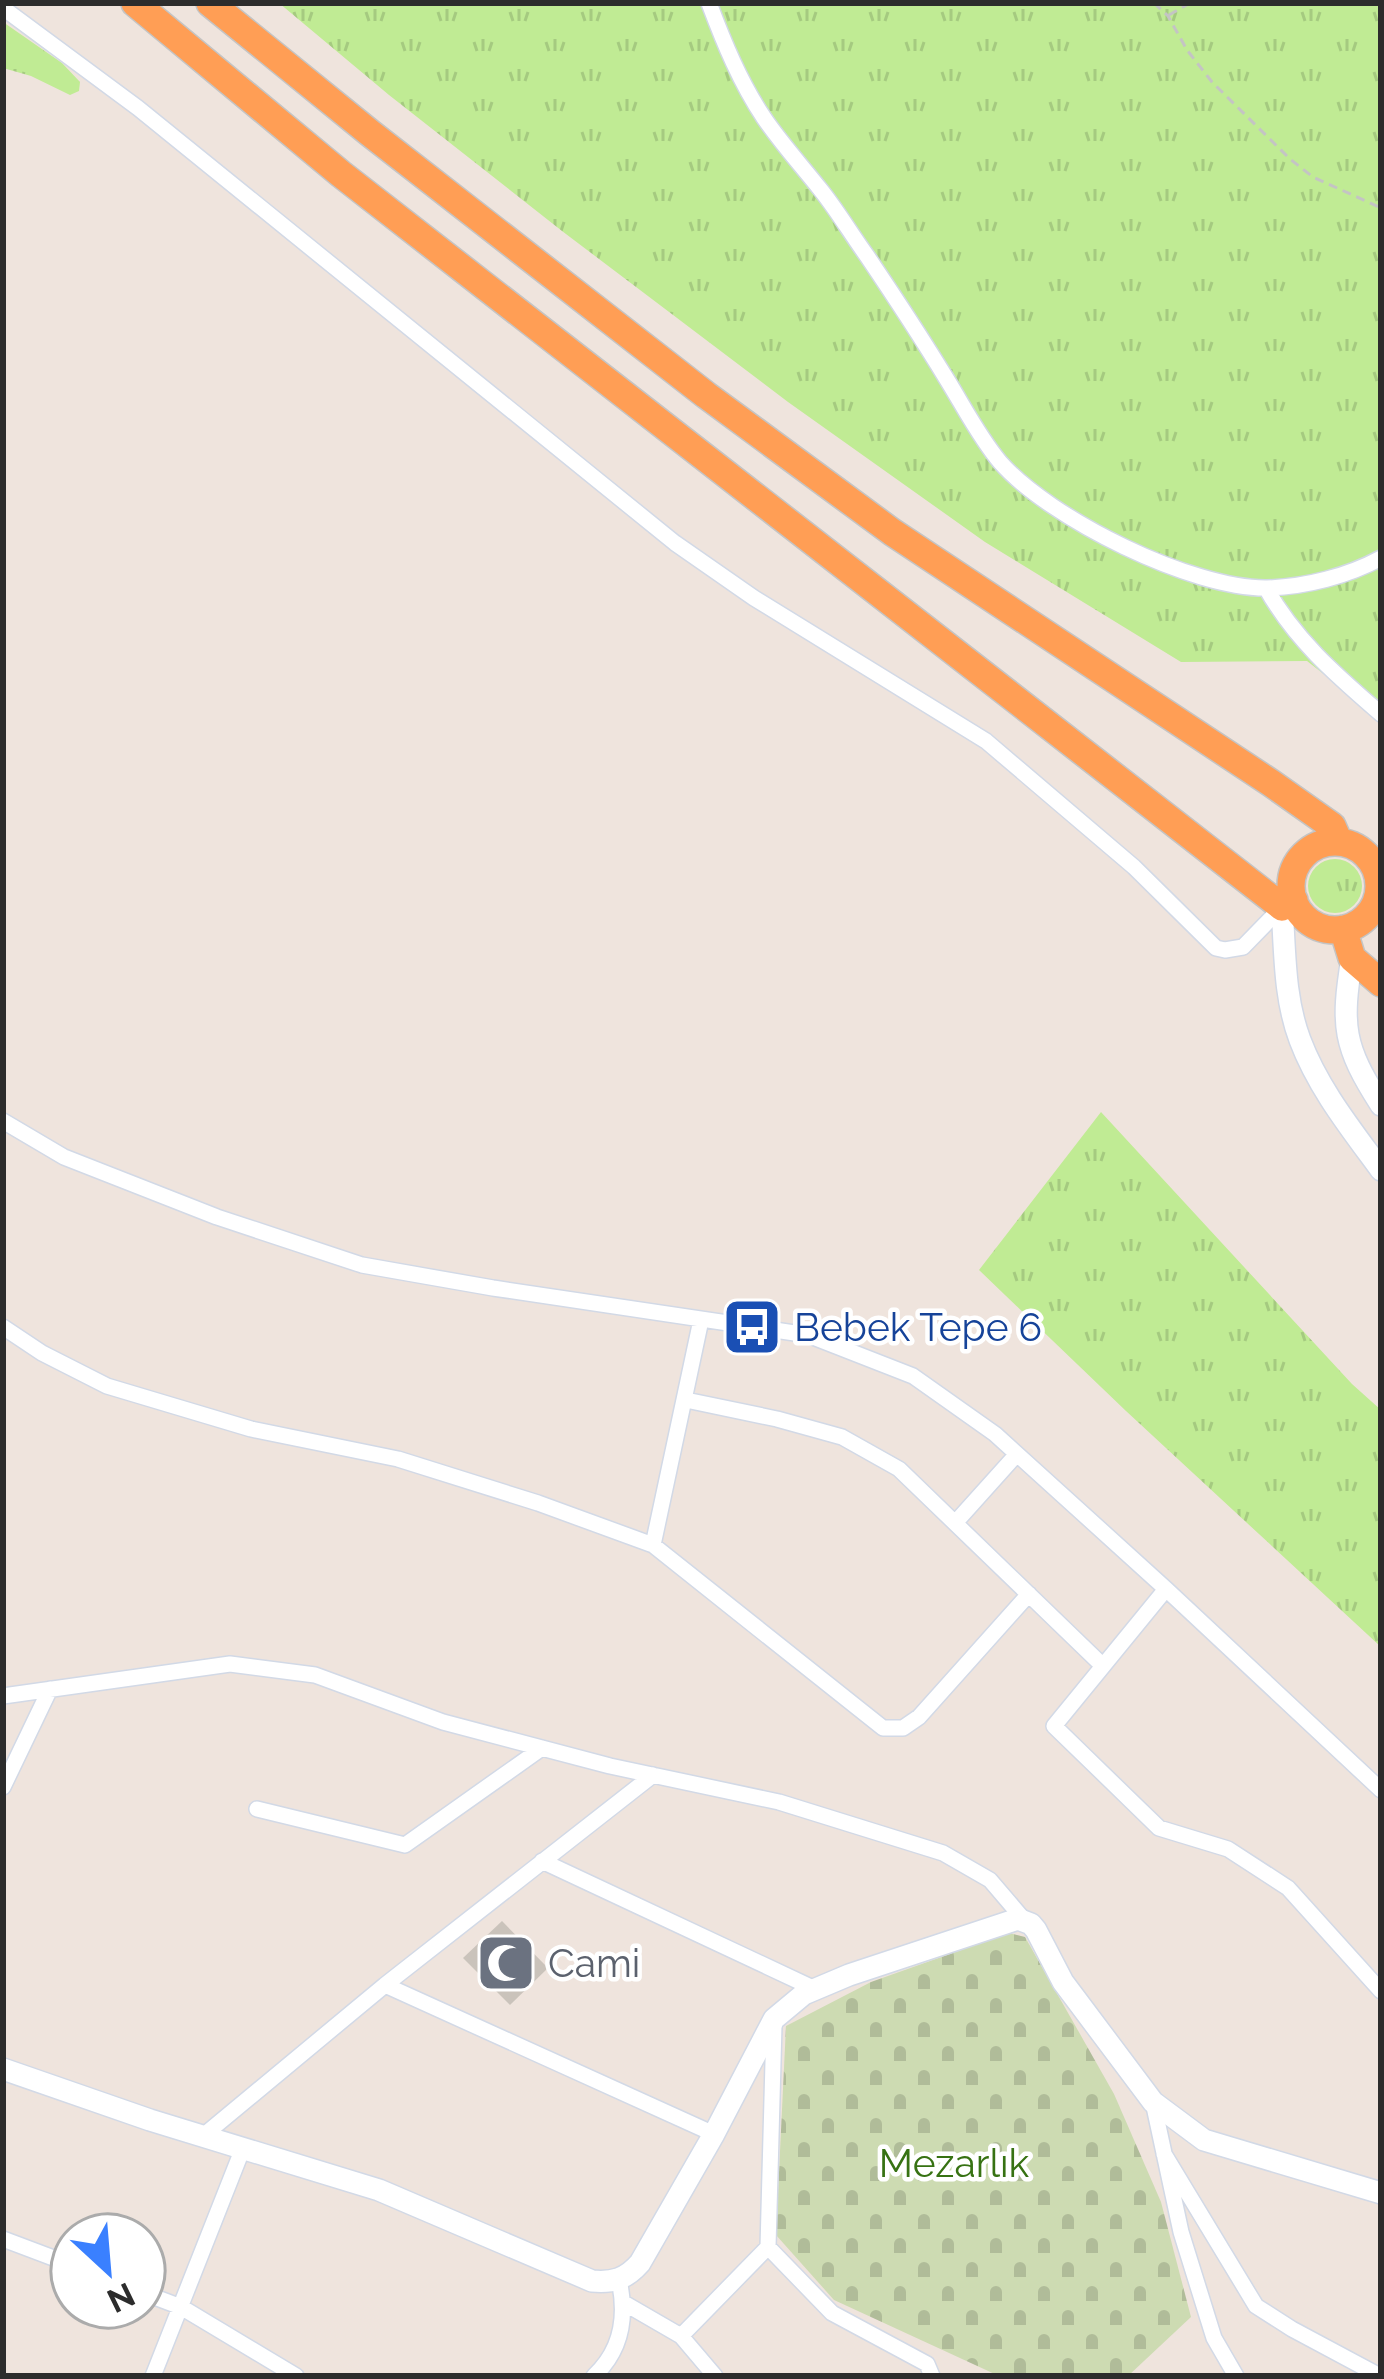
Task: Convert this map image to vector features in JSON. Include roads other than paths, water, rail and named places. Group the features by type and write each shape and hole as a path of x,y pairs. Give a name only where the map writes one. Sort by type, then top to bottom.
{"highway":[{"path":"135,3 341,174 1310,922 1343,929 1372,911 1380,878 1369,857 1271,782 892,532 687,380 210,3"},
{"path":"1288,904 1299,861 1335,834"},
{"path":"1343,929 1352,958 1381,983"}],"street":[{"path":"709,3 736,70 761,115 834,208 986,444 1019,482 1052,507 1129,549 1206,577 1266,588 1332,577 1381,558"},
{"path":"3,8 138,108 675,543 754,598 986,741 1134,867 1209,943 1225,950 1243,947 1288,904"},
{"path":"1266,588 1305,646 1381,713"},
{"path":"1288,904 1287,985 1300,1039 1329,1097 1381,1170"},
{"path":"1352,958 1344,1007 1346,1035 1381,1105"},
{"path":"3,1121 64,1157 217,1217 362,1264 808,1335 913,1376 1017,1454 1381,1790"},
{"path":"652,1546 701,1320"},
{"path":"3,1327 107,1386 251,1429 398,1460 538,1503 652,1546 874,1723 893,1730 920,1718 1029,1594"},
{"path":"686,1400 842,1437 899,1469 1103,1666"},
{"path":"955,1523 1017,1454"},
{"path":"1166,1589 1054,1726 1159,1828 1228,1849 1288,1888 1381,1990"},
{"path":"3,1696 230,1664 315,1675 443,1722 779,1802 943,1853 989,1880 1036,1930 1063,1982 1153,2102 1204,2140 1381,2193"},
{"path":"3,1787 50,1689"},
{"path":"257,1809 404,1845 542,1748"},
{"path":"203,2136 385,1985 653,1775"},
{"path":"542,1862 815,1989"},
{"path":"594,2376 615,2349 623,2326 621,2291 714,2134 774,2019 815,1989 1011,1920 1025,1921"},
{"path":"385,1985 714,2134"},
{"path":"681,2336 769,2247 774,2019"},
{"path":"3,2069 379,2190 621,2291 681,2336 715,2376"},
{"path":"1153,2102 1181,2232 1214,2338 1236,2376"},
{"path":"153,2376 243,2148"},
{"path":"1164,2154 1256,2306 1379,2376"},
{"path":"4,2241 48,2257"},
{"path":"769,2247 832,2313 927,2363 932,2376"},
{"path":"168,2302 296,2376"}],"place":[{"name":"Bebek Tepe 6","path":"752,1327"},
{"name":"Cami","path":"506,1963"}],"park label":[{"name":"Mezarlık","path":"954,2163"}]}
